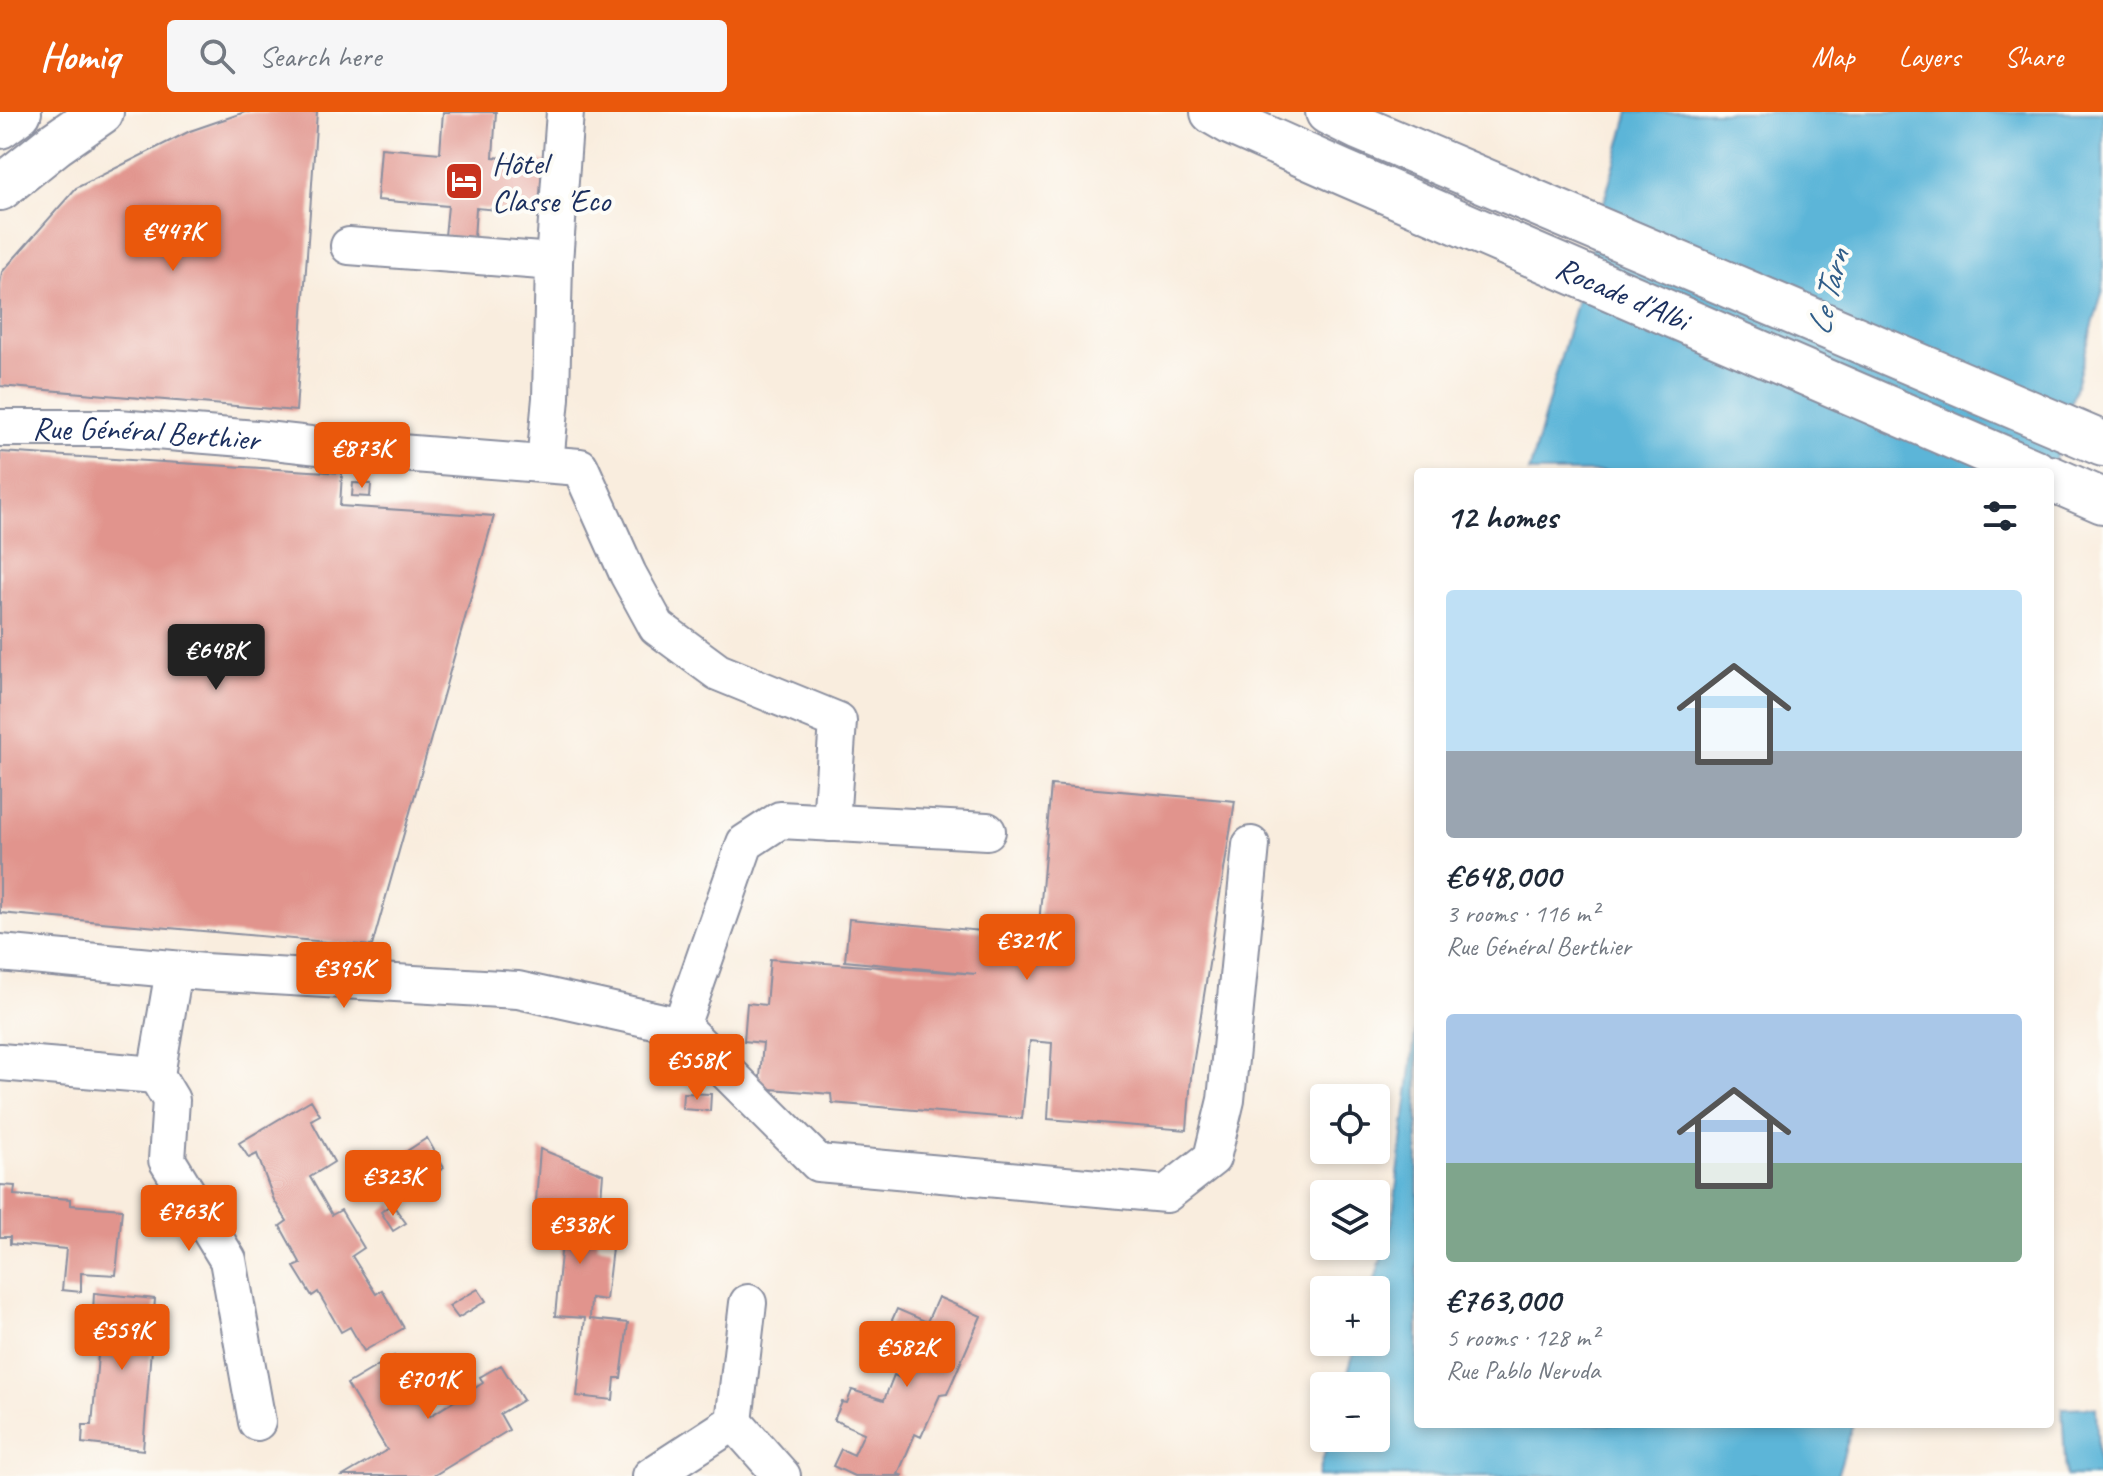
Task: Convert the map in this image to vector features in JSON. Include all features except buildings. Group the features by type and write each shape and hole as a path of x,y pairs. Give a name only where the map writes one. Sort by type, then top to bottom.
{"highway":[{"path":"0,126 19,112"},
{"path":"0,172 19,153 75,112"},
{"path":"0,188 101,112"},
{"name":"Rocade d'Albi","path":"1217,116 2026,468"},
{"name":"Rocade d'Albi","path":"1344,120 2103,444"},
{"path":"2054,480 2103,501"}],"street":[{"path":"545,464 551,398 554,262 565,112"},
{"path":"349,246 554,262"},
{"name":"Rue Général Berthier","path":"0,428 118,428 580,467 628,574 657,627 718,672 838,721 831,823"},
{"path":"681,1026 745,843 780,820 987,831"},
{"path":"0,953 174,970 518,990 681,1026 818,1163 1166,1194 1212,1158 1226,1100 1251,845"},
{"path":"174,970 156,1075 171,1100 167,1160 228,1260 257,1422"},
{"path":"0,1062 156,1075"},
{"path":"748,1303 734,1422 782,1476"},
{"path":"651,1476 734,1422"}],"water":[{"name":"Le Tarn","path":"1629,112 2103,112 2103,289 2053,468 1530,468"},
{"path":"1414,1044 1414,1428 1852,1428 1837,1476 1318,1476 1325,1452 1390,1452 1390,1372 1348,1372 1353,1356 1390,1356 1390,1276 1376,1276 1381,1260 1390,1260 1390,1230"},
{"path":"2096,1407 2099,1476 2066,1476 2062,1408"}],"place":[{"name":"Hôtel Classe 'Eco","path":"464,181"}]}
